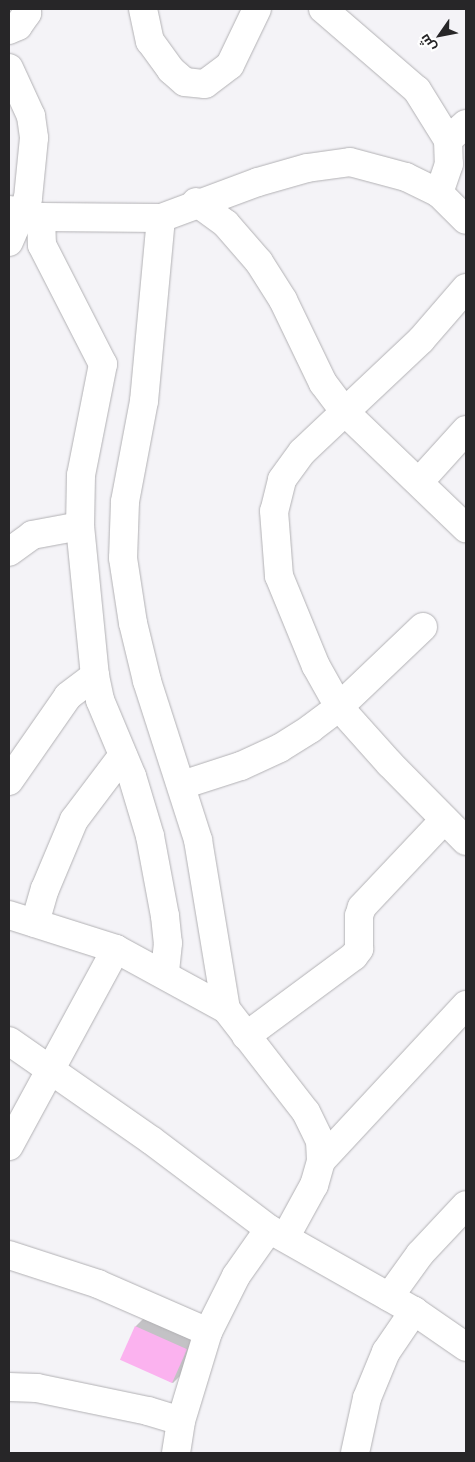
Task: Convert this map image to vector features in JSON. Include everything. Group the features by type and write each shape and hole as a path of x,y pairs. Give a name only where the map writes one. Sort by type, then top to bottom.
{"street":[{"path":"9,30 18,26 27,13 26,9"},
{"path":"143,9 150,41 170,70 184,82 205,84 230,65 257,9"},
{"path":"323,9 417,90 457,132 449,164 439,192"},
{"path":"9,68 31,116 34,138 28,198 24,213 9,242"},
{"path":"24,213 161,218 196,202 307,168 350,162 406,177 439,192 466,220"},
{"path":"196,202 226,224 259,262 283,300 323,383 345,412 466,528"},
{"path":"24,213 103,364 81,475 80,526 95,676 100,700 123,755 150,836 159,880 168,943 165,974"},
{"path":"161,218 144,401 125,502 123,558 133,623 147,681 182,785 198,840 226,1010"},
{"path":"466,288 421,340 302,452 291,467 277,494 274,510 279,576 316,666 339,707 444,820 466,841"},
{"path":"419,482 466,430"},
{"path":"9,552 32,535 80,526"},
{"path":"182,785 241,766 280,748 339,707 423,627"},
{"path":"9,780 68,696 95,676"},
{"path":"35,923 74,820 123,755"},
{"path":"246,1036 354,956 359,949 359,916 362,906 444,820"},
{"path":"9,915 116,950 165,974 226,1010 306,1112 320,1141 321,1160 314,1185 277,1234 236,1276 208,1332 181,1421 176,1453"},
{"path":"9,1146 47,1071 116,950"},
{"path":"321,1160 466,1005"},
{"path":"9,1041 47,1071 151,1140 277,1234 414,1311 466,1347"},
{"path":"389,1297 420,1254 466,1205"},
{"path":"9,1255 98,1284 208,1332"},
{"path":"354,1453 367,1398 386,1352 414,1311"},
{"path":"9,1387 36,1388 148,1411 181,1421"}],"building":[{"path":"135,1326 187,1349 172,1383 120,1360"}]}
